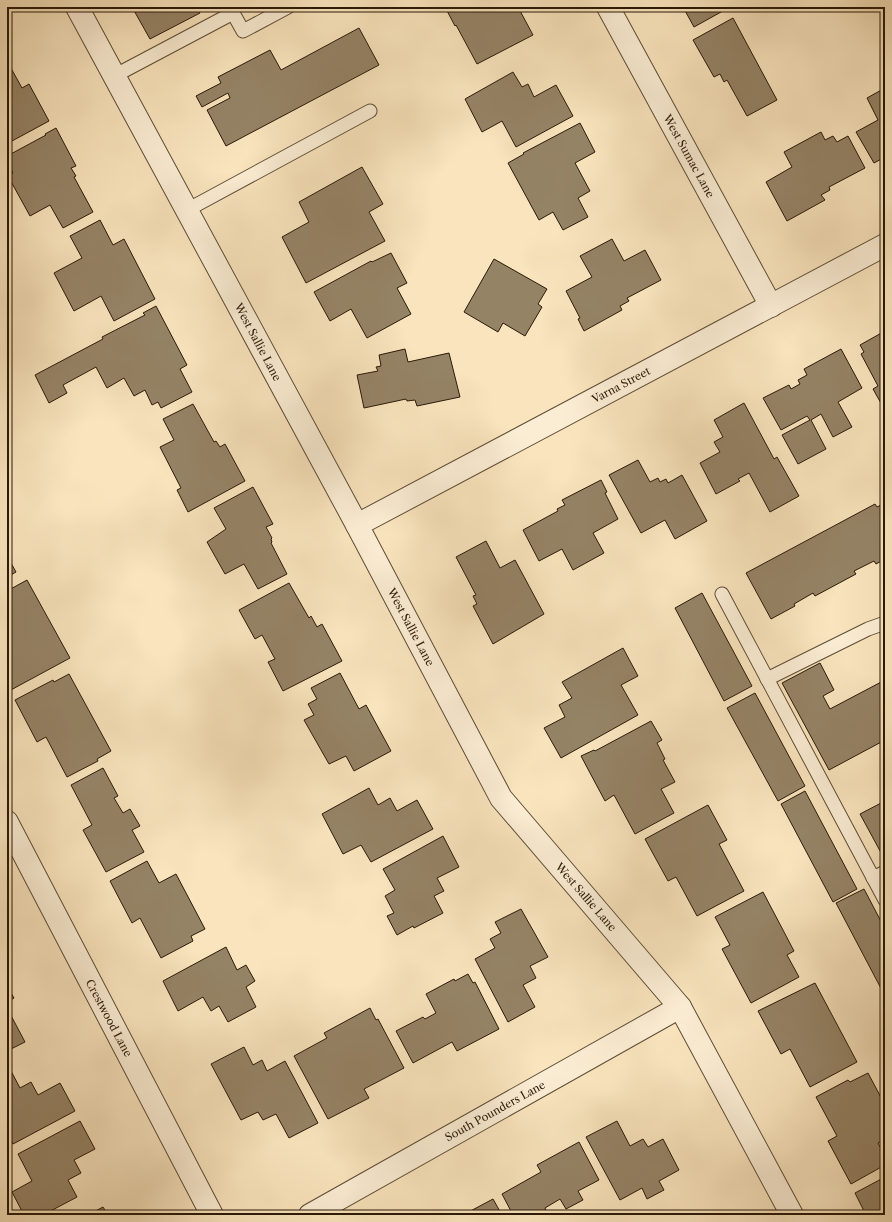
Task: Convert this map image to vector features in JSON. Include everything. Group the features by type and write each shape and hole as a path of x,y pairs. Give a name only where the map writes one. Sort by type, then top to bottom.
{"street":[{"name":"West Sallie Lane","path":"77,7 357,526 501,798 680,1007 792,1215"},
{"name":"West Sumac Lane","path":"608,7 771,306"},
{"name":"Varna Street","path":"357,526 885,245"},
{"name":"Crestwood Lane","path":"7,822 212,1215"},
{"name":"South Pounders Lane","path":"310,1215 680,1007"}],"lane":[{"path":"114,76 231,10 242,31 288,7"},
{"path":"186,210 370,111"},
{"path":"722,594 767,679 879,875 885,900"},
{"path":"767,679 868,629 885,623"}],"building":[{"path":"132,7 197,7 200,13 150,39"},
{"path":"445,7 484,7 486,9 490,7 498,7 501,12 510,7 518,7 533,35 477,64"},
{"path":"683,7 730,7 694,27"},
{"path":"733,18 777,100 747,116 727,80 724,82 720,74 714,77 693,40"},
{"path":"359,28 379,65 226,146 207,110 230,98 228,93 202,107 196,96 221,83 218,77 270,50 281,70"},
{"path":"7,61 22,88 29,84 49,121 12,141 7,132"},
{"path":"513,72 522,87 528,84 534,97 556,85 573,116 516,147 502,121 482,132 465,99"},
{"path":"885,88 885,157 874,163 856,132 878,120 867,98"},
{"path":"580,123 595,152 575,163 590,191 578,198 588,217 563,230 553,212 539,220 508,163 524,154 523,153"},
{"path":"56,128 76,166 71,168 76,176 74,177 93,212 63,228 50,205 30,216 8,176 13,173 7,161 7,156"},
{"path":"821,132 825,140 833,136 837,142 848,136 865,168 829,187 830,190 821,195 825,200 787,221 766,182 792,167 784,152"},
{"path":"362,167 383,204 369,212 385,241 306,283 282,237 309,222 299,202"},
{"path":"100,220 113,245 124,239 155,299 114,321 101,296 74,311 54,273 82,258 70,236"},
{"path":"612,239 624,261 645,250 661,280 627,298 629,301 620,306 622,310 584,331 578,319 580,318 566,291 592,277 580,256"},
{"path":"391,253 407,283 397,288 411,314 367,338 351,309 330,321 314,292 371,261 372,262"},
{"path":"494,259 547,289 538,304 542,307 525,336 503,323 498,332 464,312"},
{"path":"156,306 187,365 180,369 192,392 161,408 158,402 152,405 145,390 134,396 124,378 107,388 96,367 63,385 67,393 49,403 35,375 103,339 102,337 145,315 143,313"},
{"path":"885,331 885,404 882,405 873,389 878,386 861,354 864,352 860,345"},
{"path":"405,349 408,362 449,353 460,397 417,406 415,400 407,401 406,399 364,408 357,375 378,371 376,367 381,366 379,355"},
{"path":"841,349 862,388 838,402 852,427 833,437 821,414 811,420 826,449 798,464 782,435 810,420 807,416 781,430 763,398 789,385 791,389 800,384 798,380 807,375 804,369"},
{"path":"744,403 774,459 777,457 799,496 770,512 749,473 738,479 740,481 716,494 700,463 720,452 714,442 723,437 714,420"},
{"path":"193,404 214,442 216,441 220,447 225,444 245,481 188,512 177,490 181,488 160,447 174,440 163,419"},
{"path":"638,460 650,482 658,478 660,482 666,479 668,483 682,475 707,521 675,539 665,520 641,533 609,475"},
{"path":"601,480 607,492 605,493 618,519 593,533 604,553 573,570 562,549 539,561 523,530 558,511 557,509 565,505 562,500"},
{"path":"253,487 273,524 266,527 272,538 271,543 287,574 258,589 244,564 225,574 207,542 226,529 214,508"},
{"path":"885,503 885,559 876,564 874,561 854,571 856,574 815,596 813,593 794,604 795,606 771,619 746,573 875,504 877,507"},
{"path":"486,541 500,568 515,560 544,614 493,644 473,606 477,604 473,596 476,595 456,557"},
{"path":"7,556 16,572 7,577"},
{"path":"27,580 70,658 9,691 7,687 7,591"},
{"path":"289,583 309,618 311,616 317,627 322,624 342,661 283,691 268,662 275,659 262,635 255,639 239,610"},
{"path":"702,593 752,686 724,701 675,608"},
{"path":"623,648 638,676 621,685 638,715 561,758 544,728 565,717 559,705 572,698 562,682"},
{"path":"820,663 834,690 823,696 830,709 885,680 885,740 829,770 782,683"},
{"path":"340,673 359,709 366,705 391,751 354,771 346,756 329,764 304,720 314,715 308,704 317,699 311,688"},
{"path":"69,674 111,751 97,759 98,761 67,777 46,737 37,742 15,700 53,680 54,682"},
{"path":"755,693 805,786 778,801 727,708"},
{"path":"651,721 662,740 657,743 665,759 663,760 675,782 661,789 674,813 635,834 614,795 605,801 581,756 594,750 595,751"},
{"path":"103,768 118,796 114,798 123,813 130,809 140,826 132,830 144,852 106,872 83,830 92,825 71,785"},
{"path":"369,788 378,805 390,798 397,811 417,800 433,829 371,862 361,845 343,854 322,814"},
{"path":"805,791 857,889 833,902 781,804"},
{"path":"885,801 885,860 860,814"},
{"path":"708,805 727,840 719,844 744,891 697,916 676,877 668,881 645,839"},
{"path":"443,836 459,867 437,878 444,891 434,896 443,913 414,928 413,926 397,935 387,916 394,913 385,896 395,890 383,869"},
{"path":"147,861 159,883 176,874 205,929 191,936 193,941 161,958 140,918 132,923 110,881"},
{"path":"864,889 885,929 885,996 836,903"},
{"path":"763,892 794,951 787,955 799,977 751,1003 722,949 730,945 715,917"},
{"path":"521,909 548,957 530,966 536,978 523,985 535,1007 508,1022 475,959 495,948 490,939 501,933 495,922"},
{"path":"226,947 237,970 246,965 255,981 246,987 256,1007 228,1022 219,1006 211,1011 203,997 178,1011 163,981"},
{"path":"468,974 473,983 475,982 499,1029 457,1051 452,1042 413,1063 396,1031 423,1017 425,1019 436,1013 426,994 454,979 455,981"},
{"path":"815,983 857,1062 810,1087 790,1049 781,1054 758,1011"},
{"path":"7,986 14,998 7,1002"},
{"path":"7,1008 25,1042 7,1051"},
{"path":"370,1008 376,1020 378,1019 404,1068 364,1089 369,1098 328,1119 294,1056 327,1038 324,1033"},
{"path":"244,1047 253,1065 262,1060 267,1071 285,1061 318,1123 289,1138 276,1114 263,1120 258,1112 241,1120 211,1064"},
{"path":"11,1071 20,1088 31,1082 38,1095 60,1083 75,1111 13,1144 7,1133 7,1073"},
{"path":"868,1073 885,1105 885,1139 878,1143 885,1156 885,1165 851,1184 828,1141 837,1136 816,1097 848,1080 850,1082"},
{"path":"80,1121 95,1149 74,1160 81,1173 68,1180 77,1197 43,1215 24,1215 12,1192 32,1181 18,1154"},
{"path":"617,1121 630,1146 643,1139 648,1147 663,1139 679,1170 659,1181 664,1190 647,1199 642,1188 620,1200 586,1137"},
{"path":"579,1142 599,1180 578,1191 583,1200 566,1209 560,1199 545,1208 548,1215 513,1215 502,1194 541,1172 537,1165"},
{"path":"885,1177 885,1215 866,1215 855,1193"},
{"path":"493,1199 502,1215 463,1215"},
{"path":"103,1207 108,1215 88,1215"}]}
